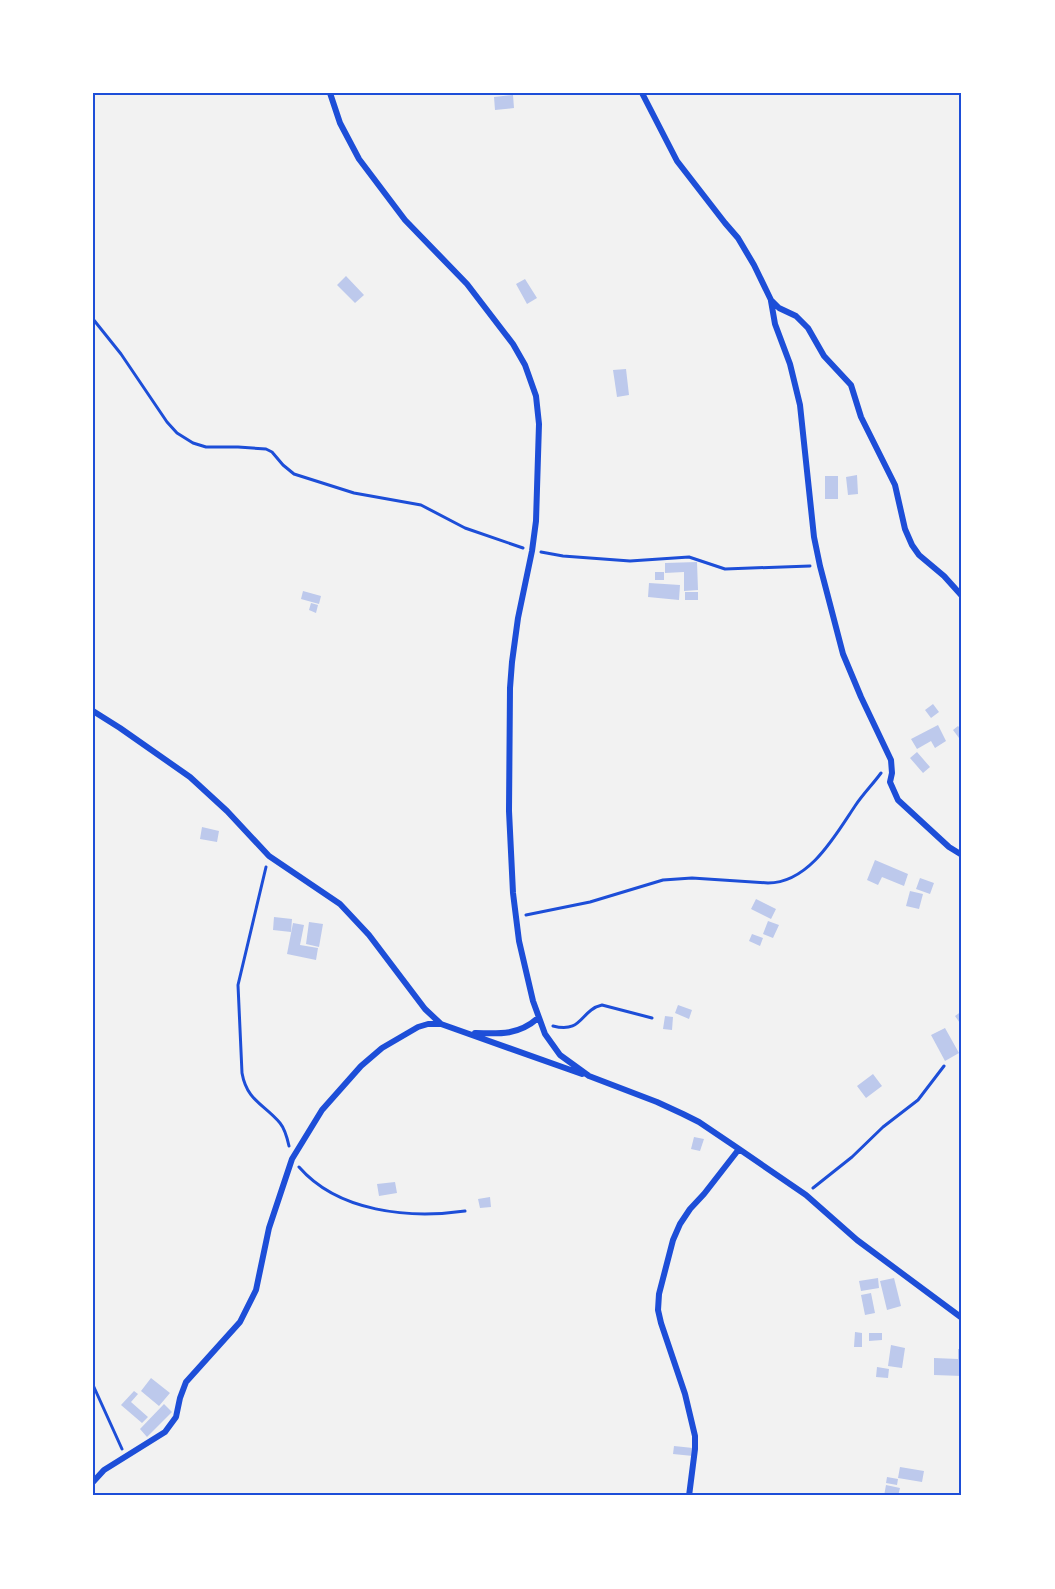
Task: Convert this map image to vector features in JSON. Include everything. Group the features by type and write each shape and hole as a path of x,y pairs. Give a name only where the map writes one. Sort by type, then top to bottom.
{"street":[{"path":"330,93 340,123 359,159 405,220 467,284 513,344 525,365 536,396 538,416 536,521 518,618 510,688 510,811 516,916 519,941 538,1018 550,1043 560,1055 589,1076"},
{"path":"642,93 677,161 738,238 771,300 775,324 790,364 800,405 808,496 820,566 843,654 891,760 890,782 898,800 932,832 962,855"},
{"path":"771,300 779,308 796,316 808,328 824,356 851,385 861,417 895,485 905,529 912,545 919,555 944,576 962,596"},
{"path":"93,711 190,777 228,811 269,856 327,894 352,916 369,935 413,996 441,1024"},
{"path":"469,1033 511,1033 524,1028 538,1018"},
{"path":"93,1482 104,1470 165,1432 176,1417 186,1382 245,1314 256,1290 269,1228 292,1159 322,1110 372,1056 392,1040 428,1024 441,1024 469,1033 569,1071 589,1076 675,1110 699,1122 806,1195 857,1240 962,1318"},
{"path":"689,1496 695,1436 685,1394 661,1323 658,1310 659,1294 673,1240 680,1224 739,1149"}],"path":[{"path":"93,319 121,354 167,422 177,433 193,443 206,447 255,447 266,450 272,452 294,474 354,493 421,505 465,528 532,551 563,556 630,561 689,557 725,569 820,566"},
{"path":"516,916 553,911 590,902 663,880 716,879 768,883 788,880 821,854 891,760"},
{"path":"269,856 238,985 242,1073 253,1099 282,1125 292,1159 320,1187 353,1202 404,1215 465,1211"},
{"path":"538,1018 553,1026 574,1027 595,1008 602,1005 652,1018"},
{"path":"806,1195 822,1179 852,1157 883,1127 914,1104 944,1066"},
{"path":"93,1385 125,1456"}],"building":[{"path":"513,95 514,108 495,110 494,97"},
{"path":"346,276 364,295 355,303 337,285"},
{"path":"525,279 537,298 527,304 516,284"},
{"path":"626,369 629,395 617,397 613,370"},
{"path":"857,475 858,494 848,495 846,477"},
{"path":"825,476 838,476 838,499 825,499"},
{"path":"697,562 698,590 684,591 684,572 665,573 665,563"},
{"path":"655,572 664,572 664,580 655,580"},
{"path":"649,583 680,585 679,600 648,597"},
{"path":"303,591 321,596 319,604 301,599"},
{"path":"685,592 698,592 698,600 685,600"},
{"path":"311,603 318,605 316,613 309,610"},
{"path":"933,704 939,712 931,718 925,710"},
{"path":"938,725 946,741 935,748 931,741 917,749 911,739"},
{"path":"958,726 962,730 962,736 959,738 953,730"},
{"path":"917,752 930,767 923,773 910,758"},
{"path":"202,827 219,831 217,842 200,839"},
{"path":"875,860 908,874 904,886 882,877 878,885 867,880"},
{"path":"920,878 934,883 930,894 916,889"},
{"path":"910,891 923,894 919,909 906,906"},
{"path":"756,899 776,909 771,919 751,909"},
{"path":"274,917 292,919 291,932 273,930"},
{"path":"768,921 779,925 773,938 763,934"},
{"path":"309,922 323,924 319,947 306,944"},
{"path":"293,923 304,925 300,945 318,948 316,960 287,954"},
{"path":"752,934 763,938 760,946 749,941"},
{"path":"678,1005 692,1010 689,1019 675,1013"},
{"path":"962,1011 962,1026 955,1016"},
{"path":"665,1016 673,1017 672,1030 663,1029"},
{"path":"945,1028 959,1053 945,1061 931,1035"},
{"path":"873,1074 882,1086 866,1098 857,1086"},
{"path":"694,1137 704,1139 700,1151 691,1149"},
{"path":"395,1182 397,1193 379,1196 377,1184"},
{"path":"490,1197 491,1207 480,1208 478,1199"},
{"path":"878,1278 879,1288 861,1291 859,1281"},
{"path":"894,1278 901,1306 887,1310 880,1281"},
{"path":"871,1293 875,1313 865,1315 861,1295"},
{"path":"855,1332 862,1333 862,1347 854,1347"},
{"path":"869,1333 882,1333 882,1340 869,1341"},
{"path":"891,1345 905,1348 902,1368 888,1366"},
{"path":"958,1349 962,1349 962,1376 934,1375 934,1358 958,1359"},
{"path":"877,1367 889,1369 888,1378 876,1377"},
{"path":"151,1378 170,1393 159,1406 141,1391"},
{"path":"134,1391 138,1394 131,1402 148,1417 142,1423 121,1405"},
{"path":"164,1404 172,1412 147,1437 140,1429"},
{"path":"674,1446 693,1448 693,1456 673,1454"},
{"path":"900,1467 924,1471 922,1482 898,1478"},
{"path":"887,1477 898,1479 897,1485 886,1483"},
{"path":"886,1485 900,1488 898,1496 884,1496"}]}
